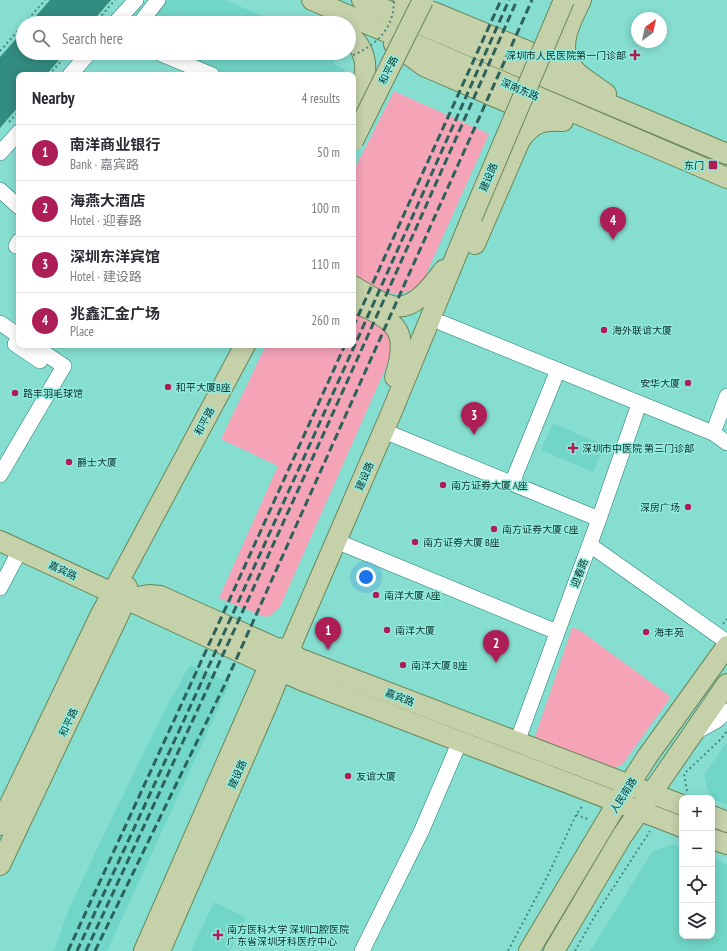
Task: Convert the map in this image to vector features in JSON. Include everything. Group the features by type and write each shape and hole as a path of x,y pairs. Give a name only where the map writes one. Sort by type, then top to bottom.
{"main road":[{"path":"298,0 324,16"},
{"name":"深南东路","path":"312,0 350,16"},
{"name":"深南东路","path":"362,0 727,154"},
{"path":"394,0 433,12 544,58 578,74 634,114"},
{"name":"和平路","path":"356,135 423,0"},
{"name":"建设路","path":"160,951 375,452 564,0"},
{"path":"578,74 569,64 565,50 569,28 581,0"},
{"name":"深南东路","path":"356,19 727,178"},
{"path":"366,23 424,66 535,114 617,131"},
{"path":"356,42 365,59 366,70 364,81 356,101"},
{"path":"387,423 428,352 520,140 532,126 536,124 550,120 563,121"},
{"path":"356,288 394,306 405,306 422,295 457,253"},
{"path":"356,302 385,317 394,325 401,341 402,352 399,366 380,426 375,452"},
{"name":"和平路","path":"0,865 119,591 243,348"},
{"name":"嘉宾路","path":"0,530 119,591 257,666 281,670 309,683 679,826"},
{"name":"嘉宾路","path":"0,541 119,591"},
{"path":"119,591 143,596 160,596 276,648 285,649 291,645"},
{"name":"和平路","path":"0,825 96,624 119,591"},
{"name":"嘉宾路","path":"291,645 292,653 298,658 651,793 679,798"},
{"name":"人民南路","path":"529,951 629,784 727,646"},
{"name":"建设路","path":"144,951 260,688 266,670 265,664 257,666"},
{"path":"554,951 638,810 727,684"},
{"path":"715,817 727,822"},
{"path":"715,840 727,844"}],"street":[{"path":"121,16 136,0"},
{"path":"146,16 158,0"},
{"path":"73,72 83,60"},
{"path":"176,60 205,72"},
{"path":"0,153 16,135"},
{"path":"0,190 16,204"},
{"path":"442,322 639,404 713,433 727,443"},
{"path":"0,323 16,339"},
{"path":"27,348 59,374"},
{"path":"0,475 64,366 37,348"},
{"path":"512,483 558,370"},
{"path":"713,433 727,396"},
{"name":"迎春路","path":"517,742 590,545 639,404"},
{"path":"387,423 512,483 599,519"},
{"path":"336,542 557,632"},
{"path":"590,545 727,642"},
{"path":"0,588 20,550"},
{"path":"692,734 716,721 727,711"},
{"path":"362,951 421,832 460,741"}],"path":[{"path":"31,16 45,0"},
{"path":"101,16 115,0"},
{"path":"356,54 364,50 384,35 392,21 394,0"},
{"path":"0,51 16,33"},
{"path":"52,72 62,60"},
{"path":"686,795 684,774 721,739 727,731"},
{"path":"575,951 593,919 652,829"}],"shaded area":[{"path":"150,0 225,0 263,16 137,16"},
{"path":"166,60 334,60 333,64 345,69 344,72 194,72"},
{"path":"394,91 489,134 423,281 413,289 406,292 391,293 383,291 356,280 356,166"},
{"path":"356,311 393,334 391,356 280,607 270,616 265,617 219,598 278,466 221,439 265,348 356,348"},
{"name":"深圳市中医院 第三门诊部","path":"553,423 605,446 593,472 541,450"},
{"path":"572,628 578,629 671,697 622,765 613,768 535,737"},
{"path":"190,665 230,683 107,951 54,951 69,909 103,836 167,706"},
{"path":"727,742 727,805 715,800 715,795 709,795 704,775"},
{"path":"673,844 679,846 679,939 715,939 715,859 727,864 727,951 590,951 653,851"},
{"name":"南方医科大学 深圳口腔医院 广东省深圳牙科医疗中心","path":"214,902 246,918 230,951 191,951"}],"water":[{"path":"50,0 111,0 97,16 36,16"},
{"path":"16,39 16,60 59,60 49,72 16,72 16,109 0,128 0,57"}],"railway":[{"path":"356,320 501,0"},
{"path":"356,342 509,0"},
{"path":"86,951 304,477 517,0"},
{"path":"95,951 226,682 532,0"},
{"path":"68,951 344,348"},
{"path":"77,951 187,714 353,348"}],"place":[{"name":"深圳市人民医院第一门诊部","path":"635,55"},
{"name":"东门","path":"713,165"},
{"name":"兆鑫汇金广场","path":"613,240"},
{"name":"海外联谊大厦","path":"604,330"},
{"name":"安华大厦","path":"688,383"},
{"name":"和平大厦B座","path":"168,387"},
{"name":"路丰羽毛球馆","path":"15,393"},
{"name":"深圳东洋宾馆","path":"474,435"},
{"name":"深圳市中医院 第三门诊部","path":"573,448"},
{"name":"爵士大厦","path":"69,462"},
{"name":"南方证券大厦 A座","path":"443,485"},
{"name":"深房广场","path":"688,507"},
{"name":"南方证券大厦 C座","path":"494,529"},
{"name":"南方证券大厦 B座","path":"415,542"},
{"name":"南洋大厦 A座","path":"376,595"},
{"name":"南洋大厦","path":"387,630"},
{"name":"海丰苑","path":"646,632"},
{"name":"南洋商业银行","path":"328,650"},
{"name":"海燕大酒店","path":"496,663"},
{"name":"南洋大厦 B座","path":"403,665"},
{"name":"友谊大厦","path":"348,776"},
{"name":"南方医科大学 深圳口腔医院 广东省深圳牙科医疗中心","path":"218,935"}]}
